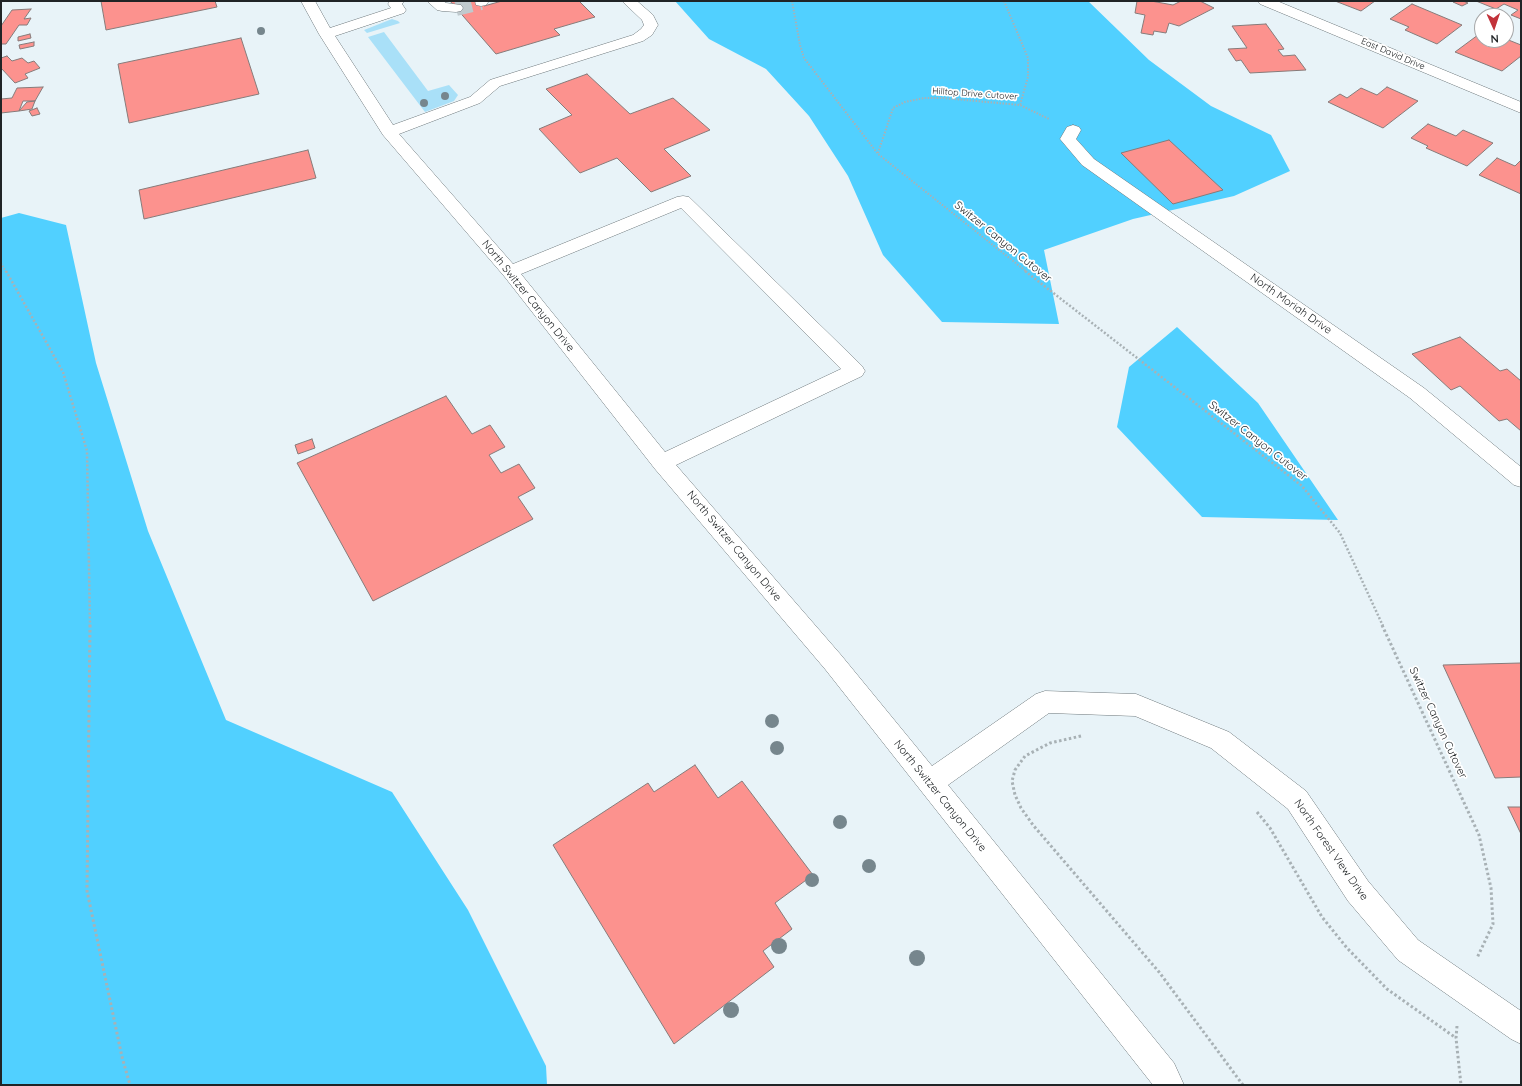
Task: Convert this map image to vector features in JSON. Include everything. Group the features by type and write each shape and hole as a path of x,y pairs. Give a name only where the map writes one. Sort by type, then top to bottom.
{"street":[{"name":"North Switzer Canyon Drive","path":"308,1 326,34 389,132 510,272 662,463 833,662 1163,1074 1170,1085"},
{"path":"326,34 399,10 395,4 397,1"},
{"path":"434,1 442,7 456,8"},
{"path":"389,132 475,100 494,83 638,38 647,32 651,26 648,18 629,1"},
{"name":"East David Drive","path":"1265,1 1521,108"},
{"name":"North Moriah Drive","path":"1073,130 1068,138 1088,162 1417,393 1521,478"},
{"path":"510,272 683,201 855,371 662,463"},
{"name":"North Forest View Drive","path":"930,783 1045,702 1136,705 1220,740 1297,800 1358,891 1408,950 1521,1029"}],"path":[{"name":"Switzer Canyon Cutover","path":"792,1 804,58 878,154 1098,330 1302,486 1340,534 1479,835 1491,888 1493,924 1476,960"},
{"name":"Hilltop Drive Cutover","path":"878,154 893,108 906,102 924,98 943,98 1020,105 1028,77 1028,58 1004,1"},
{"path":"1020,105 1073,130"},
{"path":"1,263 63,372 86,451 90,579 87,891 122,1057 130,1085"},
{"path":"1083,735 1050,743 1025,756 1015,770 1012,781 1014,795 1033,825 1159,972 1243,1085"},
{"path":"1256,810 1270,828 1322,917 1347,948 1387,989 1456,1038"},
{"path":"1458,1018 1456,1038 1461,1085"}],"shaded area":[{"path":"675,1 1088,1 1149,60 1211,106 1271,135 1290,171 1234,196 1133,219 1044,250 1059,324 942,322 883,255 848,176 809,116 766,69 709,39"},
{"path":"392,19 400,23 367,33 364,30"},
{"path":"384,32 428,91 449,85 458,95 454,101 425,112 368,37"},
{"path":"19,213 66,225 96,363 148,531 226,720 392,792 468,910 546,1066 547,1085 1,1085 1,218"},
{"path":"1177,327 1258,403 1338,520 1202,517 1117,427 1129,367"}],"building":[{"path":"101,1 215,1 217,7 106,30"},
{"path":"450,1 480,1 484,6 502,1 579,1 595,17 554,29 560,35 496,54"},
{"path":"1137,1 1151,1 1173,5 1181,1 1200,1 1214,8 1179,26 1169,23 1166,33 1154,31 1153,35 1141,33 1145,15 1135,13"},
{"path":"1335,1 1375,1 1361,11"},
{"path":"1463,1 1468,3 1462,6 1453,2"},
{"path":"1476,1 1521,1 1521,19 1514,16 1514,13 1518,10 1504,4 1498,8 1494,8"},
{"path":"1412,4 1462,25 1437,44 1405,30 1409,27 1390,19"},
{"path":"31,9 24,19 31,18 27,25 19,25 6,44 1,44 1,26 12,10"},
{"path":"1266,24 1284,49 1278,50 1283,56 1295,55 1306,70 1250,73 1241,60 1236,61 1228,49 1247,48 1232,26"},
{"path":"30,34 31,38 18,41 18,37"},
{"path":"241,38 259,94 129,123 118,64"},
{"path":"1474,38 1474,48 1514,48 1514,42 1521,45 1521,56 1502,71 1455,52"},
{"path":"34,42 34,46 20,49 19,45"},
{"path":"7,56 12,61 22,58 28,63 34,61 40,68 25,74 28,78 15,83 1,68 1,58"},
{"path":"587,74 630,114 673,98 710,130 664,149 691,176 651,192 617,158 580,173 539,129 572,115 546,89"},
{"path":"43,87 35,101 23,101 19,111 1,113 1,99 12,98 17,88"},
{"path":"1387,87 1418,101 1383,128 1328,102 1340,94 1347,98 1361,88 1377,95"},
{"path":"35,101 32,109 19,111 27,102"},
{"path":"37,108 40,114 32,116 29,111"},
{"path":"1428,124 1456,136 1463,130 1493,143 1467,166 1426,148 1428,146 1411,138"},
{"path":"1169,140 1223,190 1173,204 1121,153"},
{"path":"308,150 316,178 144,219 139,190"},
{"path":"1497,158 1515,166 1521,160 1521,194 1479,175"},
{"path":"1460,337 1500,371 1507,369 1521,381 1521,431 1507,419 1499,421 1460,386 1451,390 1412,354"},
{"path":"446,396 472,434 490,425 505,447 489,455 501,473 519,464 535,488 518,497 533,519 373,601 297,463"},
{"path":"312,439 315,448 298,454 295,445"},
{"path":"1521,663 1521,777 1495,778 1443,665"},
{"path":"695,765 718,798 742,781 813,875 775,903 792,929 763,951 774,967 674,1044 553,845 648,783 654,792"},
{"path":"1508,807 1521,807 1521,834"}],"tunnel":[{"path":"456,8 481,2"}]}
